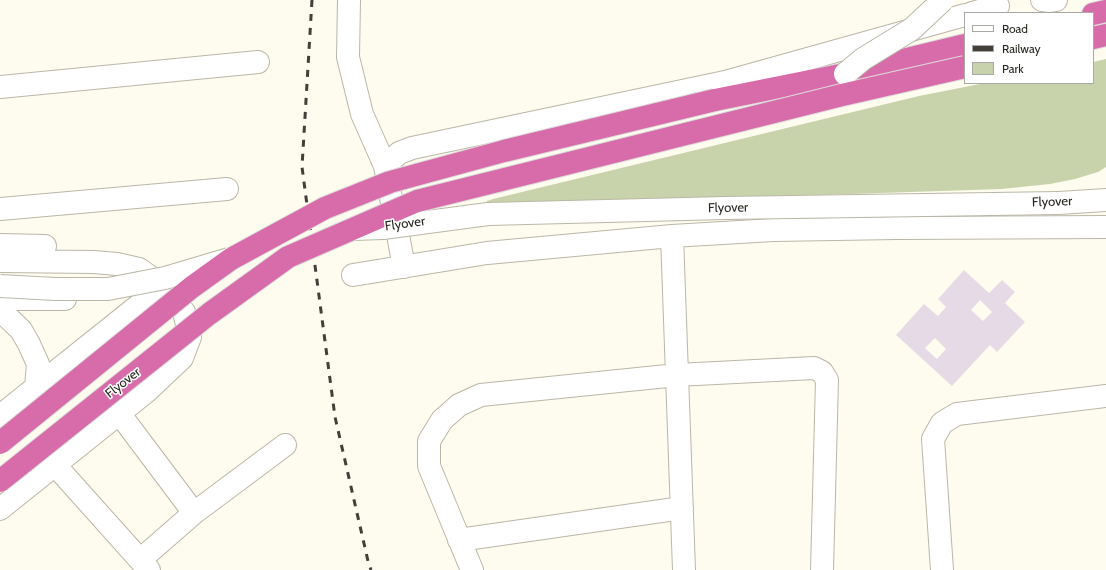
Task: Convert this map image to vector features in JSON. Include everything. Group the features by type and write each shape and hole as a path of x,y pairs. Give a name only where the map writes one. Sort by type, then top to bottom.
{"highway":[{"path":"1094,14 1106,11"},
{"path":"1094,38 1106,35"},
{"path":"0,443 192,287 231,259 325,208 390,182 504,151 716,100 845,74 964,45"},
{"name":"Flyover","path":"0,481 209,314 288,257 417,200 842,95 964,67"}],"street":[{"path":"349,0 348,57 362,114 385,166 404,267"},
{"path":"845,74 863,60 912,29 943,0"},
{"path":"1042,0 1056,0"},
{"path":"976,12 999,6"},
{"path":"385,166 399,153 412,148 725,82 964,15"},
{"path":"1094,38 1106,41"},
{"path":"0,87 258,62"},
{"path":"0,209 227,189"},
{"name":"Flyover","path":"352,229 383,228 488,214 725,208 1059,203 1106,200"},
{"path":"353,275 487,253 672,236 781,230 1106,227"},
{"path":"672,236 684,570"},
{"path":"0,245 96,248 109,254 122,265"},
{"path":"0,286 55,289 108,289 165,278 231,259"},
{"path":"0,261 94,262 122,265 140,269 163,286 184,312 190,337 182,358 146,392 0,509"},
{"path":"0,299 115,299 163,286"},
{"path":"0,416 163,286"},
{"path":"0,310 21,330 29,344 38,364 36,387"},
{"path":"472,570 429,466 430,442 442,420 459,405 481,395 677,375 814,368 822,372 827,380 822,570"},
{"path":"942,570 934,439 942,423 957,414 1106,396"},
{"path":"119,413 194,513"},
{"path":"56,465 145,565 194,513 286,445"},
{"path":"459,540 682,508"}],"green space":[{"path":"1106,59 1106,167 1098,172 1075,179 1050,184 1002,189 487,206 487,201 493,199 919,96 980,84 1094,84 1094,62"}],"building":[{"path":"964,270 989,293 1002,280 1015,292 1005,303 1025,322 997,352 990,345 952,386 896,335 924,304 938,316 946,307 938,299","holes":["980,300 992,312 983,321 971,310","935,338 946,349 937,359 925,348"]}],"railway":[{"path":"312,0 302,167 335,417 371,570"}]}
